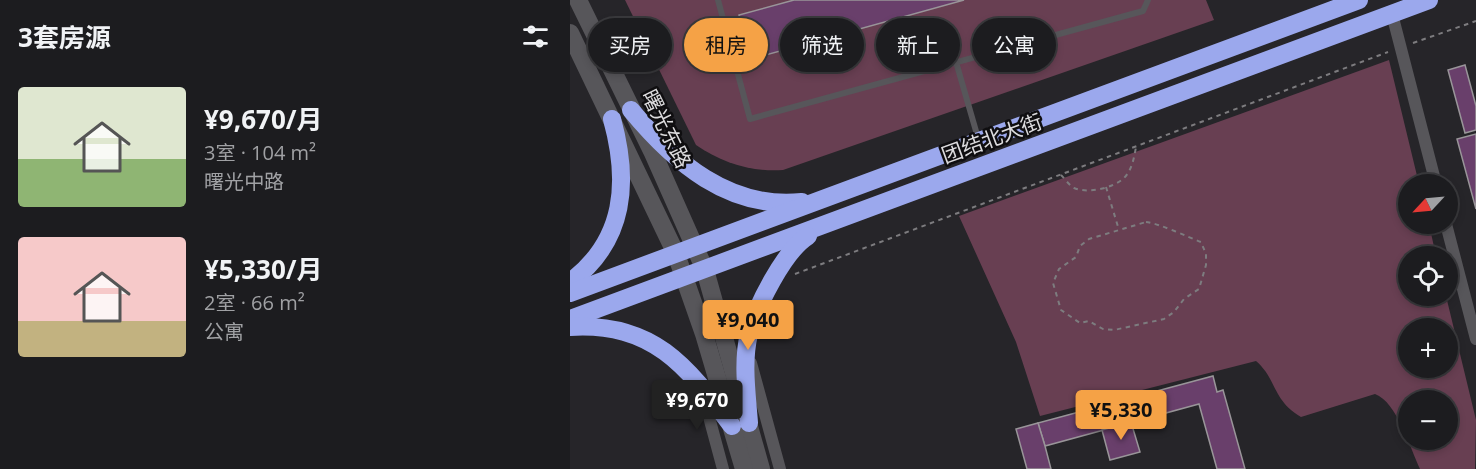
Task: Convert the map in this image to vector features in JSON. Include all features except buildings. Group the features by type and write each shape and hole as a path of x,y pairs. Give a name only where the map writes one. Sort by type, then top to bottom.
{"highway":[{"name":"团结北大街","path":"570,293 1359,0"},
{"name":"团结北大街","path":"570,319 1429,0"},
{"path":"631,110 673,157 710,183 764,201 787,204 822,200"},
{"path":"570,282 586,269 605,243 618,210 623,180 622,161 612,119"},
{"path":"740,424 747,349 754,320 790,251 803,239 836,221"},
{"path":"570,327 612,328 652,341 687,369 740,424"}],"main road":[{"name":"曙光东路","path":"578,0 705,270 740,424"},
{"name":"曙光东路","path":"570,33 676,254 740,424"},
{"path":"740,424 744,469"},
{"path":"740,424 761,469"}],"street":[{"path":"1392,14 1433,174"},
{"path":"1449,234 1476,339"},
{"path":"747,349 780,469"},
{"path":"700,384 723,469"}],"lane":[{"path":"718,0 750,118 919,72"},
{"path":"960,61 1143,11 1148,0"},
{"path":"959,72 979,141"}],"path":[{"path":"773,283 1476,21"},
{"path":"1061,175 1073,188 1096,190 1106,187 1123,178 1131,167 1137,146"},
{"path":"1106,187 1119,230"},
{"path":"1146,222 1156,223 1170,231 1201,242 1206,254 1206,265 1199,289 1184,299 1174,312 1164,319 1109,330 1089,321 1080,323 1060,310 1053,283 1059,269 1076,257 1080,246 1089,239 1119,230 1146,222"}],"shaded area":[{"path":"625,0 1206,0 1214,20 783,170 771,170 737,165 716,157 696,145 660,72 672,72 672,18 634,18"},
{"path":"1389,60 1417,174 1398,174 1398,234 1431,234 1434,246 1398,246 1398,306 1448,306 1451,318 1398,318 1398,378 1458,378 1458,346 1476,420 1475,469 1420,469 1412,450 1458,450 1458,390 1398,390 1398,420 1390,406 1375,394 1301,417 1285,404 1268,375 1256,361 1040,416 1016,342 959,216"}]}
